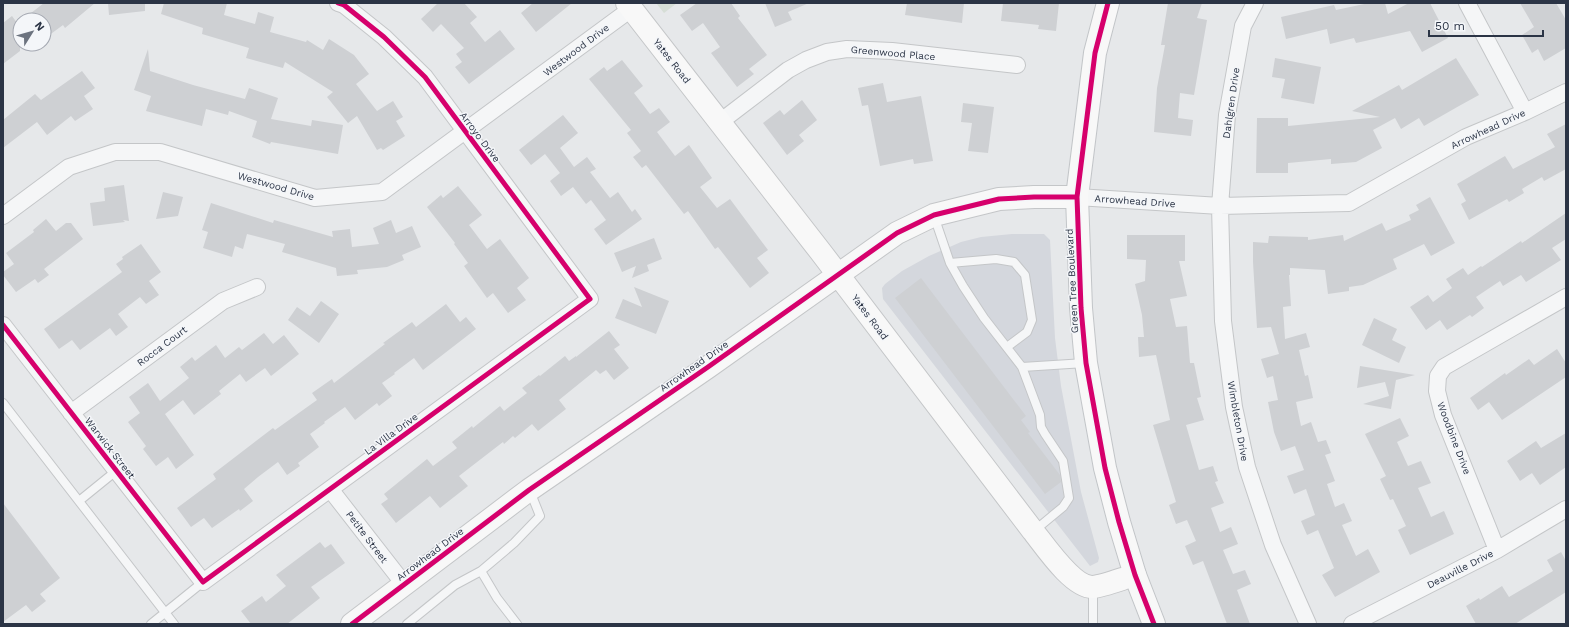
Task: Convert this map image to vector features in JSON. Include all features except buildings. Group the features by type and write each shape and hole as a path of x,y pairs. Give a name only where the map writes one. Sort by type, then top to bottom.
{"main road":[{"name":"Green Tree Boulevard","path":"1108,3 1095,53 1077,197 1086,363 1105,468 1119,522 1135,575 1154,624"},
{"name":"Yates Road","path":"629,6 838,275 1033,531 1075,580 1084,586 1093,587"},
{"name":"Arrowhead Drive","path":"352,624 529,490 708,368 897,233 934,215 999,199 1077,197"},
{"path":"1093,587 1135,575"}],"street":[{"name":"Arroyo Drive","path":"338,3 344,5 384,36 425,77 590,299"},
{"name":"Dahlgren Drive","path":"1220,206 1227,115 1243,26 1254,3"},
{"path":"1467,3 1525,112"},
{"name":"Westwood Drive","path":"3,216 69,167 115,152 160,152 315,198 382,192 466,132 629,6"},
{"name":"Greenwood Place","path":"720,122 788,70 806,60 827,52 847,49 892,51 1017,65"},
{"name":"Arrowhead Drive","path":"1077,197 1220,206 1349,203 1466,137 1525,112 1566,92"},
{"name":"Wimbleton Drive","path":"1220,206 1223,321 1236,415 1247,467 1273,545 1308,624"},
{"name":"Rocca Court","path":"71,413 223,301 257,287"},
{"name":"Woodbine Drive","path":"1497,550 1443,415 1436,391 1438,376 1444,367 1566,297"},
{"name":"La Villa Drive","path":"203,582 590,299"},
{"name":"Warwick Street","path":"3,325 203,582"},
{"name":"Petite Street","path":"330,489 404,584"},
{"name":"Deauville Drive","path":"1352,624 1497,550 1566,509"}],"lane":[{"path":"934,215 950,263 984,318 1022,367 1040,415 1041,426 1063,461 1069,498 1063,507 1033,531"},
{"path":"950,263 996,259 1014,262 1025,275 1032,320 1027,332 1007,347"},
{"path":"1022,367 1086,363"},
{"path":"3,402 174,624"},
{"path":"79,501 116,471"},
{"path":"407,624 455,585 480,572 514,543 540,516 529,490"},
{"path":"480,572 497,598 517,624"},
{"path":"151,624 203,582"},
{"path":"1093,587 1093,624"}],"shaded area":[{"path":"656,3 677,3 664,13"},
{"path":"1012,234 1044,234 1050,240 1055,338 1061,386 1081,492 1099,558 1098,562 1090,566 883,299 882,288 885,284 902,271 929,256 961,242 981,237"}],"cycle path":[{"path":"3,325 203,582 590,299 425,77 384,37 344,5 338,3"},
{"path":"1108,3 1095,53 1077,197 1081,308 1086,363 1105,468 1135,575 1154,624"},
{"path":"352,624 529,490 708,367 897,233 934,215 999,199 1077,197"}]}
